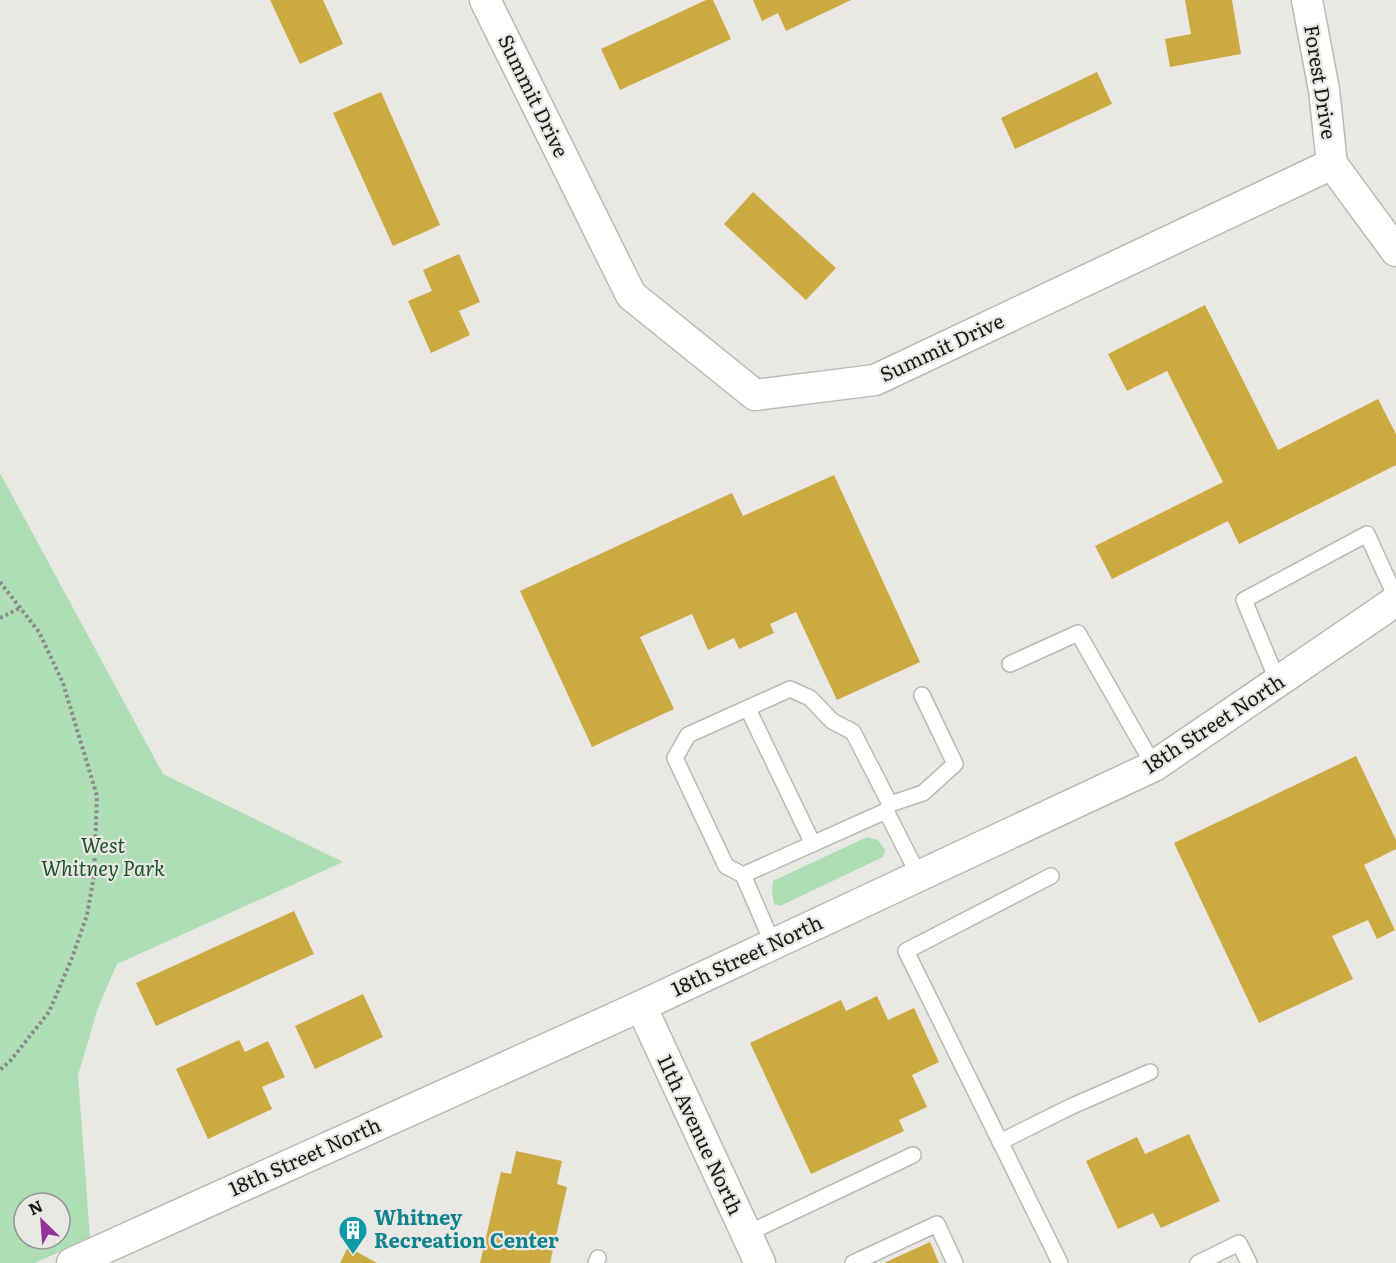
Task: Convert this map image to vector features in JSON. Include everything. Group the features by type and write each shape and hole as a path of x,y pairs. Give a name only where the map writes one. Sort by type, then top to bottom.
{"street":[{"name":"Forest Drive","path":"1307,0 1324,90 1332,164"},
{"name":"Summit Drive","path":"486,1 631,295 755,395 875,380 1332,164"},
{"path":"1332,164 1396,251"},
{"name":"18th Street North","path":"72,1263 641,1006 1155,766 1396,600"},
{"name":"11th Avenue North","path":"641,1006 760,1263"}],"lane":[{"path":"1278,682 1244,600 1367,534 1396,600"},
{"path":"1010,664 1078,633 1155,766"},
{"path":"773,944 742,875 726,867 675,758 688,735 790,689 810,698 832,721 853,732 919,876"},
{"path":"742,875 923,793 955,764 922,695"},
{"path":"748,708 813,843"},
{"path":"1051,876 906,951 1060,1263"},
{"path":"1000,1142 1070,1107 1150,1072"},
{"path":"746,1234 914,1155"},
{"path":"853,1263 937,1224 956,1263"},
{"path":"1198,1263 1239,1243 1249,1263"}],"path":[{"path":"0,582 22,607 39,632 63,683 97,796 94,876 83,926 72,958 49,1012 0,1070"},
{"path":"0,618 22,607"}],"green space":[{"name":"West Whitney Park","path":"0,473 163,774 343,862 117,964 98,1008 78,1075 90,1238 72,1246 72,1191 12,1191 12,1251 61,1251 35,1263 0,1263"},
{"path":"867,837 878,840 885,850 883,857 780,906 774,904 773,881"}],"building":[{"path":"270,0 323,0 343,44 300,64"},
{"path":"706,0 713,0 731,39 620,90 601,49"},
{"path":"753,0 851,0 786,31 778,13 762,21"},
{"path":"1185,0 1232,0 1241,54 1170,67 1165,39 1191,34"},
{"path":"1097,72 1112,104 1015,149 1001,118"},
{"path":"381,92 440,225 393,246 333,113"},
{"path":"753,192 836,268 806,300 724,224"},
{"path":"459,254 480,302 459,311 470,335 431,353 408,301 432,291 423,270"},
{"path":"1205,305 1278,450 1378,399 1396,434 1396,465 1239,544 1228,521 1112,579 1095,546 1223,482 1167,371 1127,391 1108,354"},
{"path":"834,475 920,662 837,700 796,612 770,624 774,633 739,649 734,638 708,650 692,614 640,637 674,709 592,747 520,591 732,493 743,516"},
{"path":"1356,756 1396,840 1396,849 1364,865 1395,930 1377,939 1368,920 1332,936 1353,979 1259,1023 1174,843"},
{"path":"294,911 314,954 156,1026 136,983"},
{"path":"363,994 383,1037 315,1069 295,1026"},
{"path":"877,996 888,1020 914,1008 939,1062 912,1075 927,1107 899,1120 904,1131 811,1174 750,1043 841,1000 846,1011"},
{"path":"239,1040 245,1052 268,1041 285,1077 262,1087 272,1109 208,1139 176,1069"},
{"path":"1189,1134 1220,1201 1161,1228 1153,1213 1118,1229 1086,1161 1137,1137 1145,1154"},
{"path":"516,1151 562,1161 557,1184 567,1187 550,1263 480,1263 501,1172 511,1174"},
{"path":"930,1242 939,1263 884,1263"},
{"name":"Whitney Recreation Center","path":"348,1247 377,1263 340,1263"}],"place":[{"name":"Whitney Recreation Center","path":"353,1256"}]}
